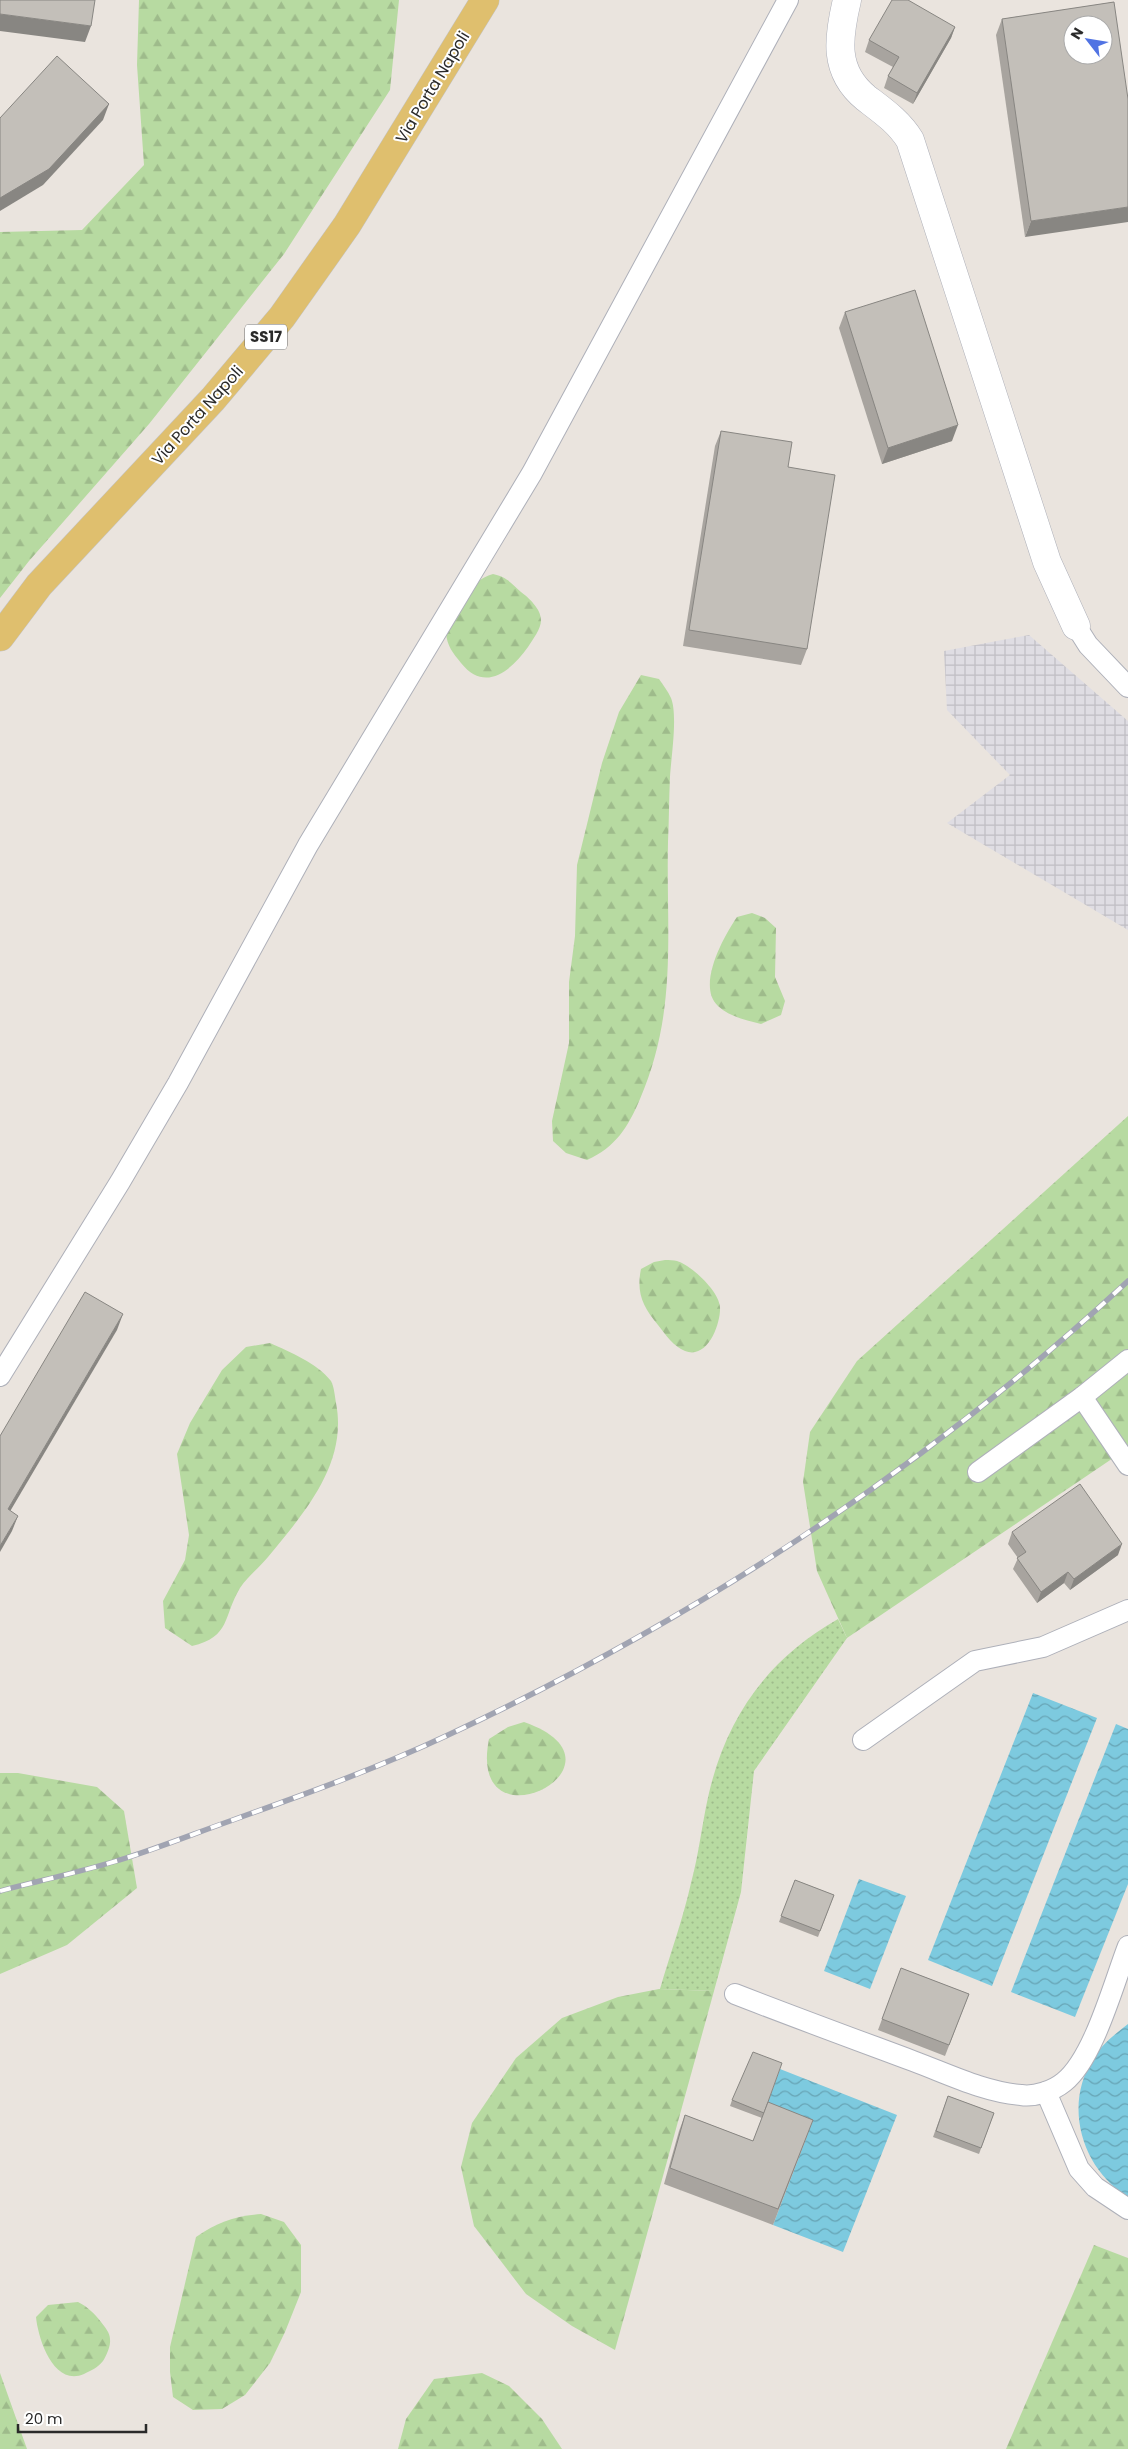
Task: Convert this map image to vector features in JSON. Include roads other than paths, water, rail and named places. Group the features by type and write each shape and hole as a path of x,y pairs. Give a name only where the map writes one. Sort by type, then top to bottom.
{"main road":[{"name":"Via Porta Napoli","path":"0,637 38,586 213,399 282,318 347,225 485,0"}],"street":[{"path":"847,0 840,35 842,66 847,78 855,88 899,125 910,140 1048,562 1076,626"}],"lane":[{"path":"0,1376 125,1174 178,1083 308,845 532,473 788,0"},
{"path":"1076,626 1088,645 1128,687"},
{"path":"978,1472 1082,1397 1128,1360"},
{"path":"1082,1397 1128,1465"},
{"path":"863,1740 975,1661 1043,1647 1128,1610"},
{"path":"735,1994 1001,2093 1024,2096 1046,2092 1064,2082 1078,2068 1092,2040 1128,1946"},
{"path":"1046,2092 1079,2170 1095,2187 1128,2210"}],"water":[{"path":"1033,1693 1097,1718 992,1986 928,1960"},
{"path":"1116,1724 1128,1729 1128,1884 1075,2017 1011,1992"},
{"path":"859,1879 906,1896 870,1989 824,1971"},
{"path":"1128,2024 1128,2197 1112,2185 1099,2170 1089,2153 1082,2135 1079,2116 1079,2096 1084,2077 1093,2059 1104,2044"},
{"path":"780,2069 897,2115 843,2252 773,2225 807,2136 762,2118"}],"railway":[{"path":"0,1891 139,1854 368,1770 448,1735 540,1690 631,1641 719,1589 806,1534 890,1476 972,1414 1051,1349 1128,1281"}]}
